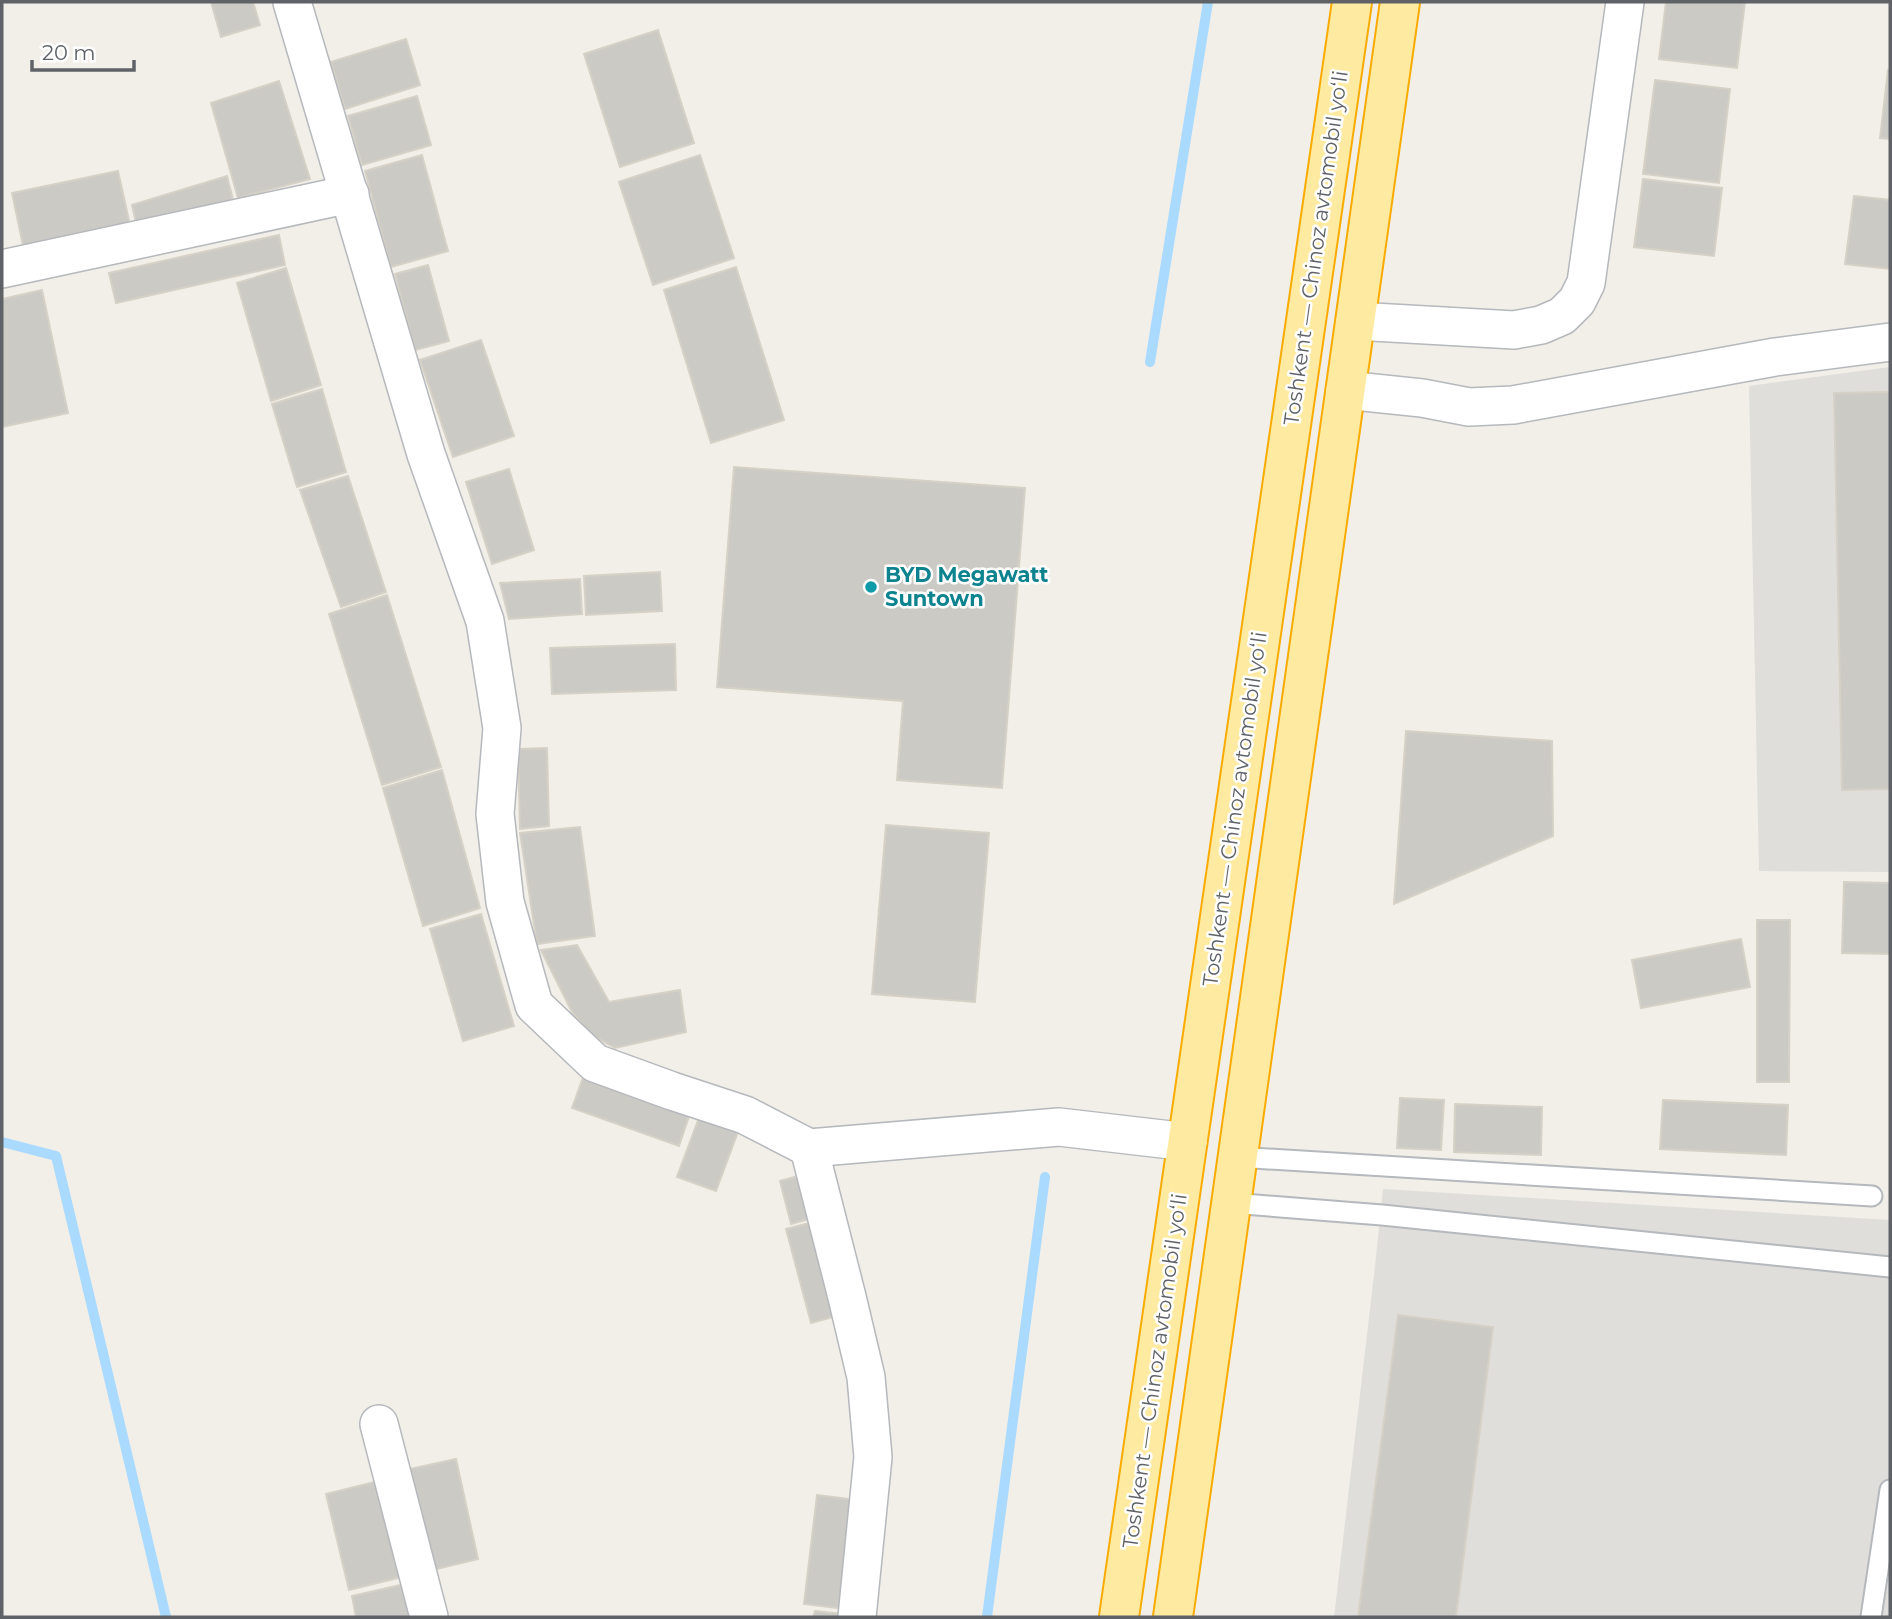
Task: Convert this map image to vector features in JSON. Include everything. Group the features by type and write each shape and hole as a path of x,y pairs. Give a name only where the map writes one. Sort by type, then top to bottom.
{"highway":[{"name":"Toshkent — Chinoz avtomobil yoʻli","path":"1119,1617 1352,2"},
{"path":"1173,1617 1401,2"}],"street":[{"path":"292,2 426,454 485,621 502,728 495,814 505,902 534,1005 596,1063 744,1115 809,1148 1059,1127 1188,1142"},
{"path":"1355,321 1514,330 1541,326 1562,316 1577,301 1586,283 1625,2"},
{"path":"2,269 350,194"},
{"path":"1345,390 1422,398 1469,407 1513,405 1775,357 1890,342"},
{"path":"809,1148 866,1377 873,1457 857,1617"},
{"path":"379,1424 429,1617"}],"lane":[{"path":"1237,1157 1872,1196"},
{"path":"1231,1203 1382,1215 1890,1267"},
{"path":"1871,1617 1890,1490"}],"shaded area":[{"path":"1890,367 1890,872 1759,871 1749,386"},
{"path":"1383,1189 1890,1220 1890,1617 1334,1617"}],"building":[{"path":"211,2 253,2 260,25 221,37"},
{"path":"1666,2 1745,2 1737,68 1659,59"},
{"path":"658,30 694,143 620,167 584,54"},
{"path":"406,39 420,85 345,109 331,62"},
{"path":"1888,70 1890,71 1890,139 1880,138"},
{"path":"1655,80 1730,89 1719,183 1643,174"},
{"path":"279,81 310,179 238,198 211,103"},
{"path":"417,96 431,145 362,165 348,116"},
{"path":"422,155 448,251 391,267 365,171"},
{"path":"700,155 734,258 653,285 619,182"},
{"path":"118,171 132,234 25,255 12,193"},
{"path":"227,176 233,200 138,232 132,205"},
{"path":"1643,179 1722,188 1714,256 1634,247"},
{"path":"1854,196 1890,200 1890,269 1845,264"},
{"path":"279,235 285,265 116,303 109,273"},
{"path":"428,265 449,341 415,350 395,274"},
{"path":"736,267 784,420 711,443 664,290"},
{"path":"286,268 321,385 271,401 237,283"},
{"path":"42,290 68,413 2,427 2,299"},
{"path":"481,340 514,436 453,457 420,360"},
{"path":"322,389 346,472 297,487 272,404"},
{"path":"1890,392 1890,789 1842,790 1834,393"},
{"name":"BYD Megawatt Suntown","path":"734,467 1025,488 1002,788 897,780 903,701 717,687"},
{"path":"509,469 534,550 492,564 466,482"},
{"path":"348,476 386,592 341,607 300,490"},
{"path":"660,572 662,611 586,615 584,576"},
{"path":"580,579 582,614 509,619 500,583"},
{"path":"387,595 441,767 382,785 329,614"},
{"path":"675,644 676,690 552,694 550,648"},
{"path":"1406,731 1552,741 1553,836 1394,904"},
{"path":"547,748 549,826 520,829 518,749"},
{"path":"442,770 480,908 423,926 383,788"},
{"path":"886,825 989,833 975,1002 872,994"},
{"path":"580,827 595,936 537,944 520,833"},
{"path":"1844,882 1890,883 1890,954 1842,953"},
{"path":"481,914 514,1026 463,1041 430,929"},
{"path":"1757,920 1790,920 1789,1082 1757,1082"},
{"path":"1741,939 1750,987 1641,1008 1632,960"},
{"path":"577,945 609,1002 680,990 686,1032 615,1048 593,1036 572,1012 541,950"},
{"path":"584,1075 690,1113 679,1146 572,1108"},
{"path":"1400,1098 1444,1100 1441,1150 1397,1148"},
{"path":"1663,1100 1788,1105 1786,1155 1660,1149"},
{"path":"1455,1104 1542,1107 1541,1155 1454,1152"},
{"path":"700,1115 739,1129 716,1191 677,1177"},
{"path":"809,1173 820,1216 791,1224 780,1181"},
{"path":"821,1220 847,1313 811,1323 786,1229"},
{"path":"1398,1315 1493,1327 1456,1617 1358,1617"},
{"path":"456,1459 478,1559 424,1572 401,1471"},
{"path":"379,1481 402,1577 349,1590 326,1494"},
{"path":"817,1495 865,1501 852,1610 804,1604"},
{"path":"405,1584 413,1617 356,1617 352,1596"},
{"path":"815,1611 851,1615 851,1617 813,1617"}],"waterway":[{"path":"1150,362 1208,2"},
{"path":"2,1142 56,1156 166,1617"},
{"path":"987,1617 1045,1177"}],"place":[{"name":"BYD Megawatt Suntown","path":"871,587"}]}
